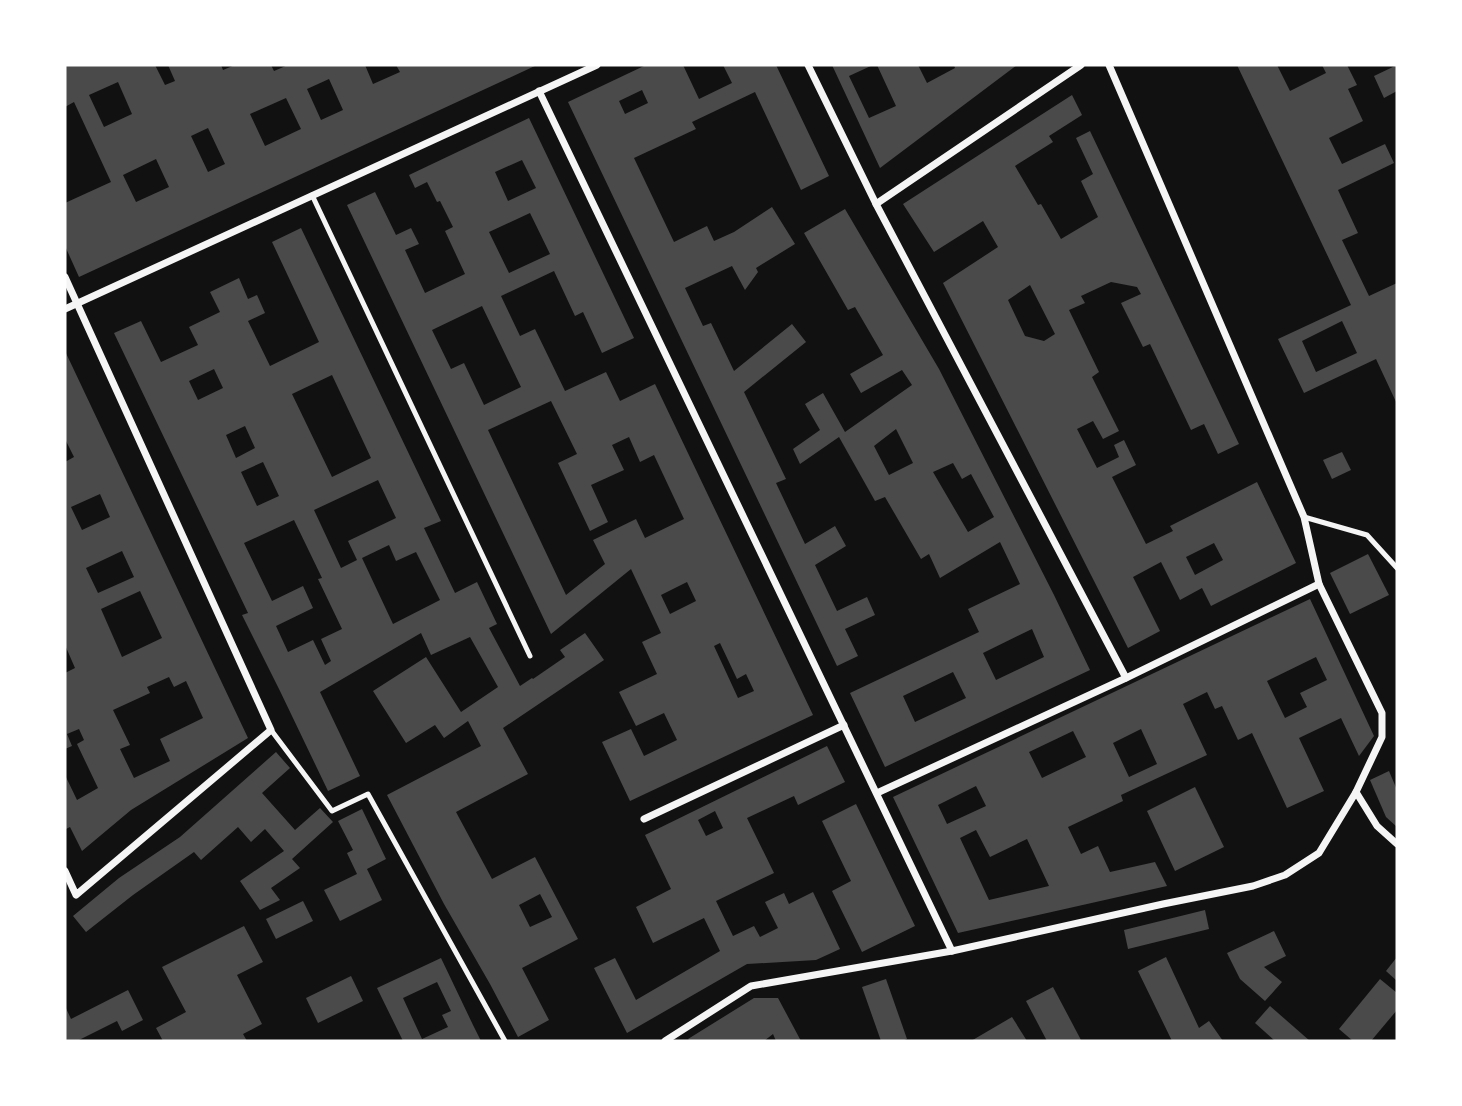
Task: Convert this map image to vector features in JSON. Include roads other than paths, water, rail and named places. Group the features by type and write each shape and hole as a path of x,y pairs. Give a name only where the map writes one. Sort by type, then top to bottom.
{"street":[{"path":"65,309 597,65"},
{"path":"808,65 876,204 1126,678"},
{"path":"876,204 1081,65"},
{"path":"665,1041 751,986 952,951 1253,886 1285,875 1319,853 1356,792 1382,737 1382,713 1319,584 1304,517 1109,65"},
{"path":"539,91 952,951"},
{"path":"65,277 271,730 76,895 65,871"},
{"path":"877,793 1126,678 1319,584"},
{"path":"644,819 844,725"},
{"path":"1356,792 1377,826 1397,844"}],"lane":[{"path":"312,195 530,656"},
{"path":"1304,517 1367,535 1397,568"},
{"path":"271,730 332,811 368,794 505,1041"}]}
